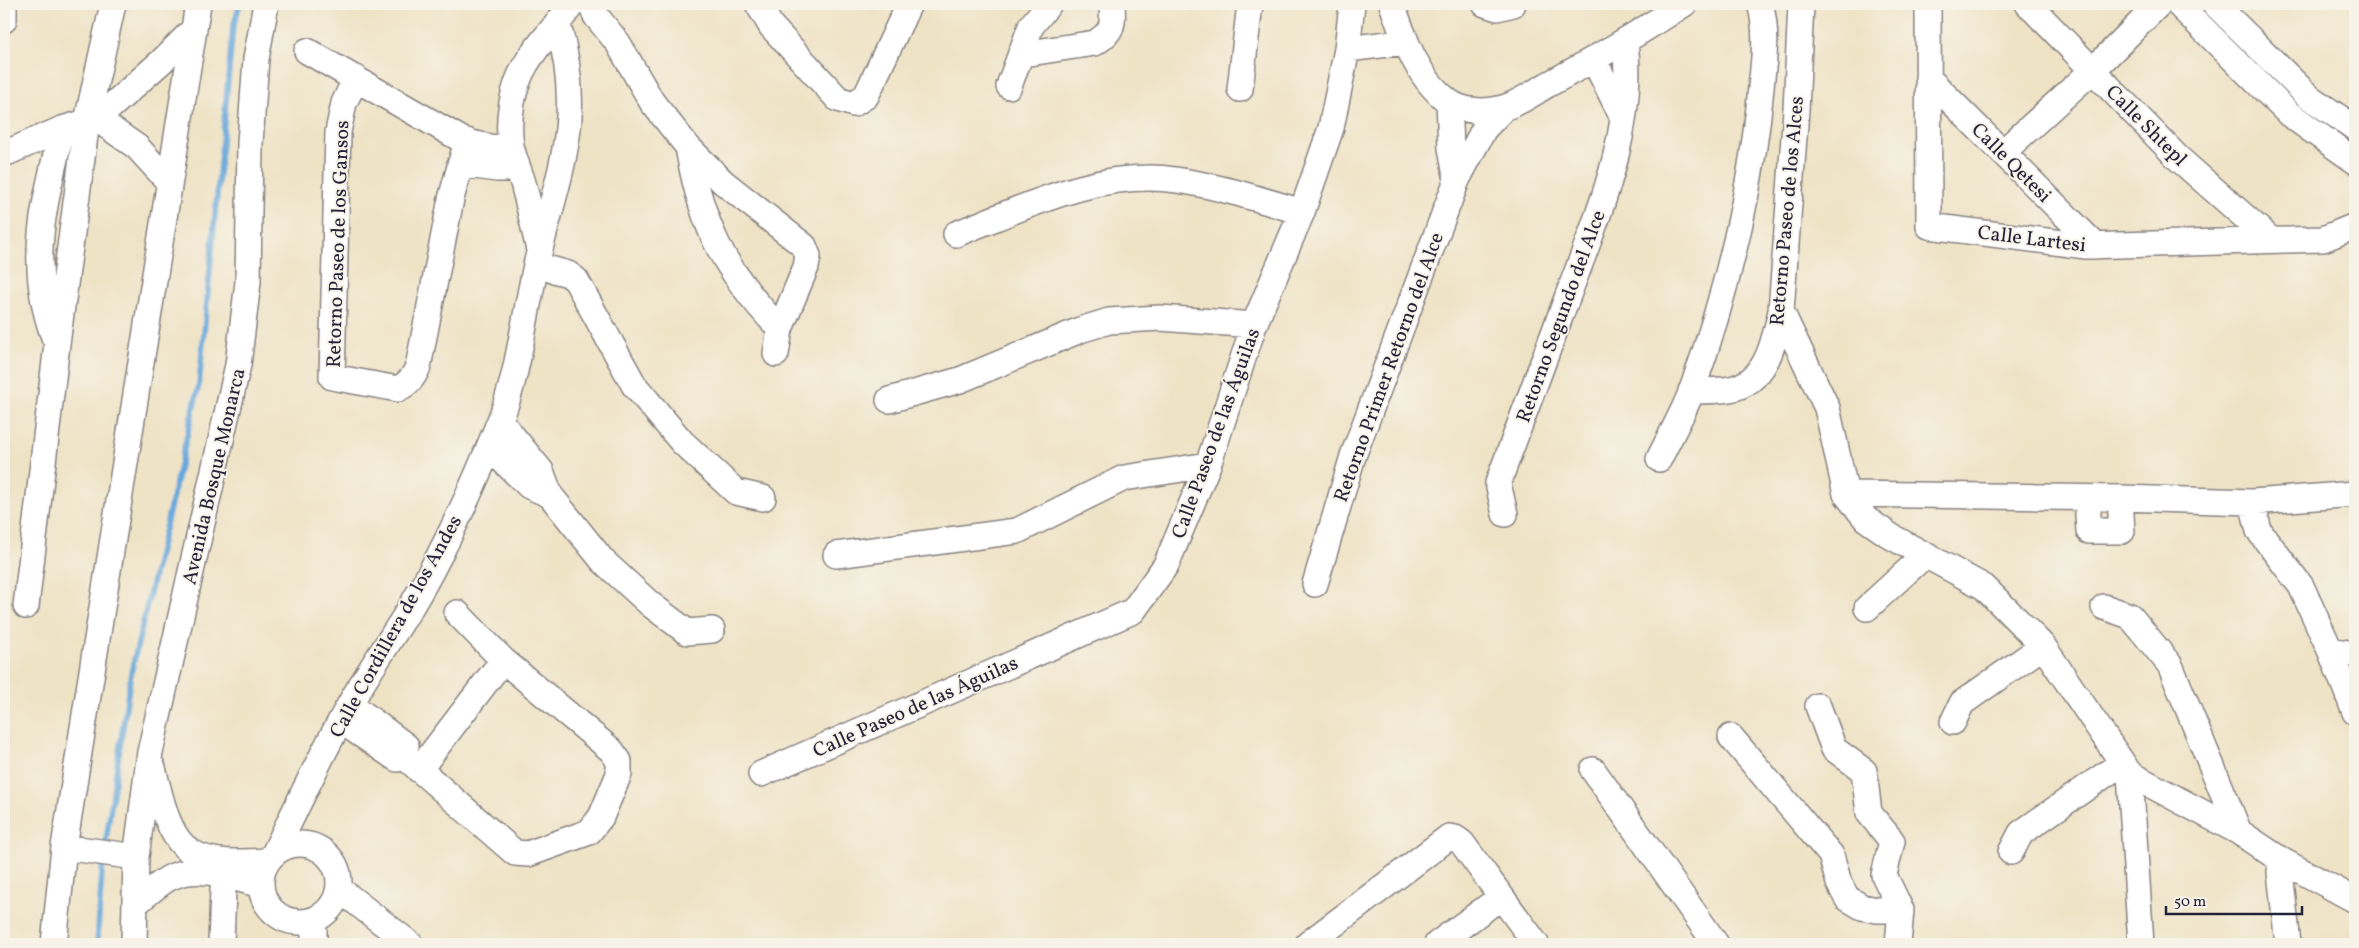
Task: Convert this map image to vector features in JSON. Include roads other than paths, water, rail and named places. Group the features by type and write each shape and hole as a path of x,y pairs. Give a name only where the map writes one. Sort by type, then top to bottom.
{"street":[{"path":"4,4 4,20"},
{"path":"26,606 57,344 92,120 113,4"},
{"path":"54,944 64,847 198,4"},
{"name":"Avenida Bosque Monarca","path":"134,944 135,904 126,856 238,366 248,282 250,143 256,69 266,4"},
{"name":"Calle Cordillera de los Andes","path":"538,259 520,175 511,145 510,118 515,91 524,66 539,44 558,25 572,4"},
{"path":"591,4 596,16 618,43 652,102 688,147 723,182 804,246 808,256 806,267 780,329 776,354"},
{"path":"606,4 618,43"},
{"path":"758,4 772,26 838,98 853,104 866,96 909,4"},
{"path":"1009,86 1031,26 1050,4"},
{"path":"1022,54 1095,43 1105,37 1113,25 1112,4"},
{"path":"1240,89 1250,4"},
{"name":"Calle Paseo de las Águilas","path":"761,774 1133,610 1166,565 1208,465 1254,325 1302,212 1331,128 1347,49 1352,4"},
{"path":"1392,4 1405,42 1424,76 1448,102 1473,110 1486,111 1504,108 1594,60 1684,4"},
{"path":"1485,4 1497,8 1513,4"},
{"name":"Retorno Paseo de los Alces","path":"1659,459 1691,391 1719,302 1740,221 1759,114 1764,62 1763,12 1760,4"},
{"name":"Retorno Paseo de los Alces","path":"1691,391 1732,389 1750,381 1760,371 1774,340 1780,312 1796,110 1801,4"},
{"name":"Calle Lartesi","path":"1928,4 1929,226 2096,246 2323,239 2355,226"},
{"name":"Calle Shtepl","path":"2028,4 2178,158 2271,240"},
{"path":"2003,152 2093,70 2159,4"},
{"path":"2178,4 2289,114 2355,162"},
{"path":"2215,4 2309,97 2355,128"},
{"name":"Calle Cordillera de los Andes","path":"271,856 346,712 413,604 435,562 500,421 516,363 538,259 569,136 570,75 558,25"},
{"path":"4,154 62,129 92,120 156,67 194,30"},
{"path":"1347,49 1405,42"},
{"name":"Retorno Segundo del Alce","path":"1505,514 1498,483 1602,204 1622,116 1628,79 1625,42"},
{"path":"308,51 467,141 495,148 511,145"},
{"path":"1594,60 1622,116"},
{"name":"Retorno Paseo de los Gansos","path":"356,78 344,103 338,132 332,377 398,389 408,384 413,377 418,367 451,199 467,141"},
{"name":"Calle Qetesi","path":"1928,78 2096,246"},
{"path":"1448,102 1451,148 1457,180"},
{"name":"Retorno Primer Retorno del Alce","path":"1315,584 1352,456 1457,180 1484,129 1504,108"},
{"path":"92,120 137,147 169,182"},
{"path":"57,344 43,300 39,240 43,210 62,129"},
{"path":"688,147 695,188 712,235 727,265 751,299 780,329"},
{"path":"460,164 497,169 520,175 530,185 546,186 559,178"},
{"path":"956,234 1062,192 1114,181 1148,178 1176,180 1229,191 1302,212"},
{"path":"538,259 568,274 581,287 634,385 682,442 736,492 763,498"},
{"path":"531,289 581,287"},
{"path":"1780,312 1827,408 1846,494 1866,519 1924,555 1984,587 2043,646 2126,769 2238,832 2280,860 2355,900"},
{"path":"889,400 960,380 1080,330 1109,321 1160,318 1254,325"},
{"path":"500,421 541,471 550,494 602,561 650,604 687,632 712,630"},
{"path":"489,446 529,486 550,494"},
{"path":"836,555 1017,531 1124,478 1208,465"},
{"path":"1846,494 2252,502 2355,494"},
{"path":"2087,498 2089,531 2122,531 2120,498"},
{"path":"2252,502 2259,531 2301,586 2355,712"},
{"path":"1867,608 1924,555"},
{"path":"2104,607 2130,616 2170,666 2238,832"},
{"path":"346,712 406,746 412,764 515,853 528,854 589,832 601,817 619,774 618,761 615,756 611,750 503,660 457,613"},
{"path":"1953,722 1962,703 2043,646"},
{"path":"2330,650 2355,654"},
{"path":"412,764 503,660"},
{"path":"1818,706 1834,749 1864,771 1870,813 1892,841 1884,875 1901,910 1898,944"},
{"path":"1731,736 1831,855 1839,883 1847,898 1862,907 1901,910"},
{"path":"150,752 164,813 177,841 197,855 260,885"},
{"path":"2011,852 2021,833 2126,769"},
{"path":"2126,769 2141,944"},
{"path":"1592,770 1716,944"},
{"path":"302,796 309,844"},
{"path":"1308,944 1449,837 1456,838 1462,843 1536,944"},
{"path":"135,904 169,878 182,873 224,869 271,856 291,844 309,844 319,848 333,861 339,879 315,916 314,944"},
{"path":"64,847 126,856"},
{"path":"271,856 260,876 260,885 262,896 275,914 315,916 378,929 389,944"},
{"path":"2280,860 2288,944"},
{"path":"221,944 224,869"},
{"path":"1437,944 1501,897"},
{"path":"315,916 410,944"}],"waterway":[{"path":"105,847 131,673 199,385 233,27 240,4"},
{"path":"97,944 103,859"}]}
